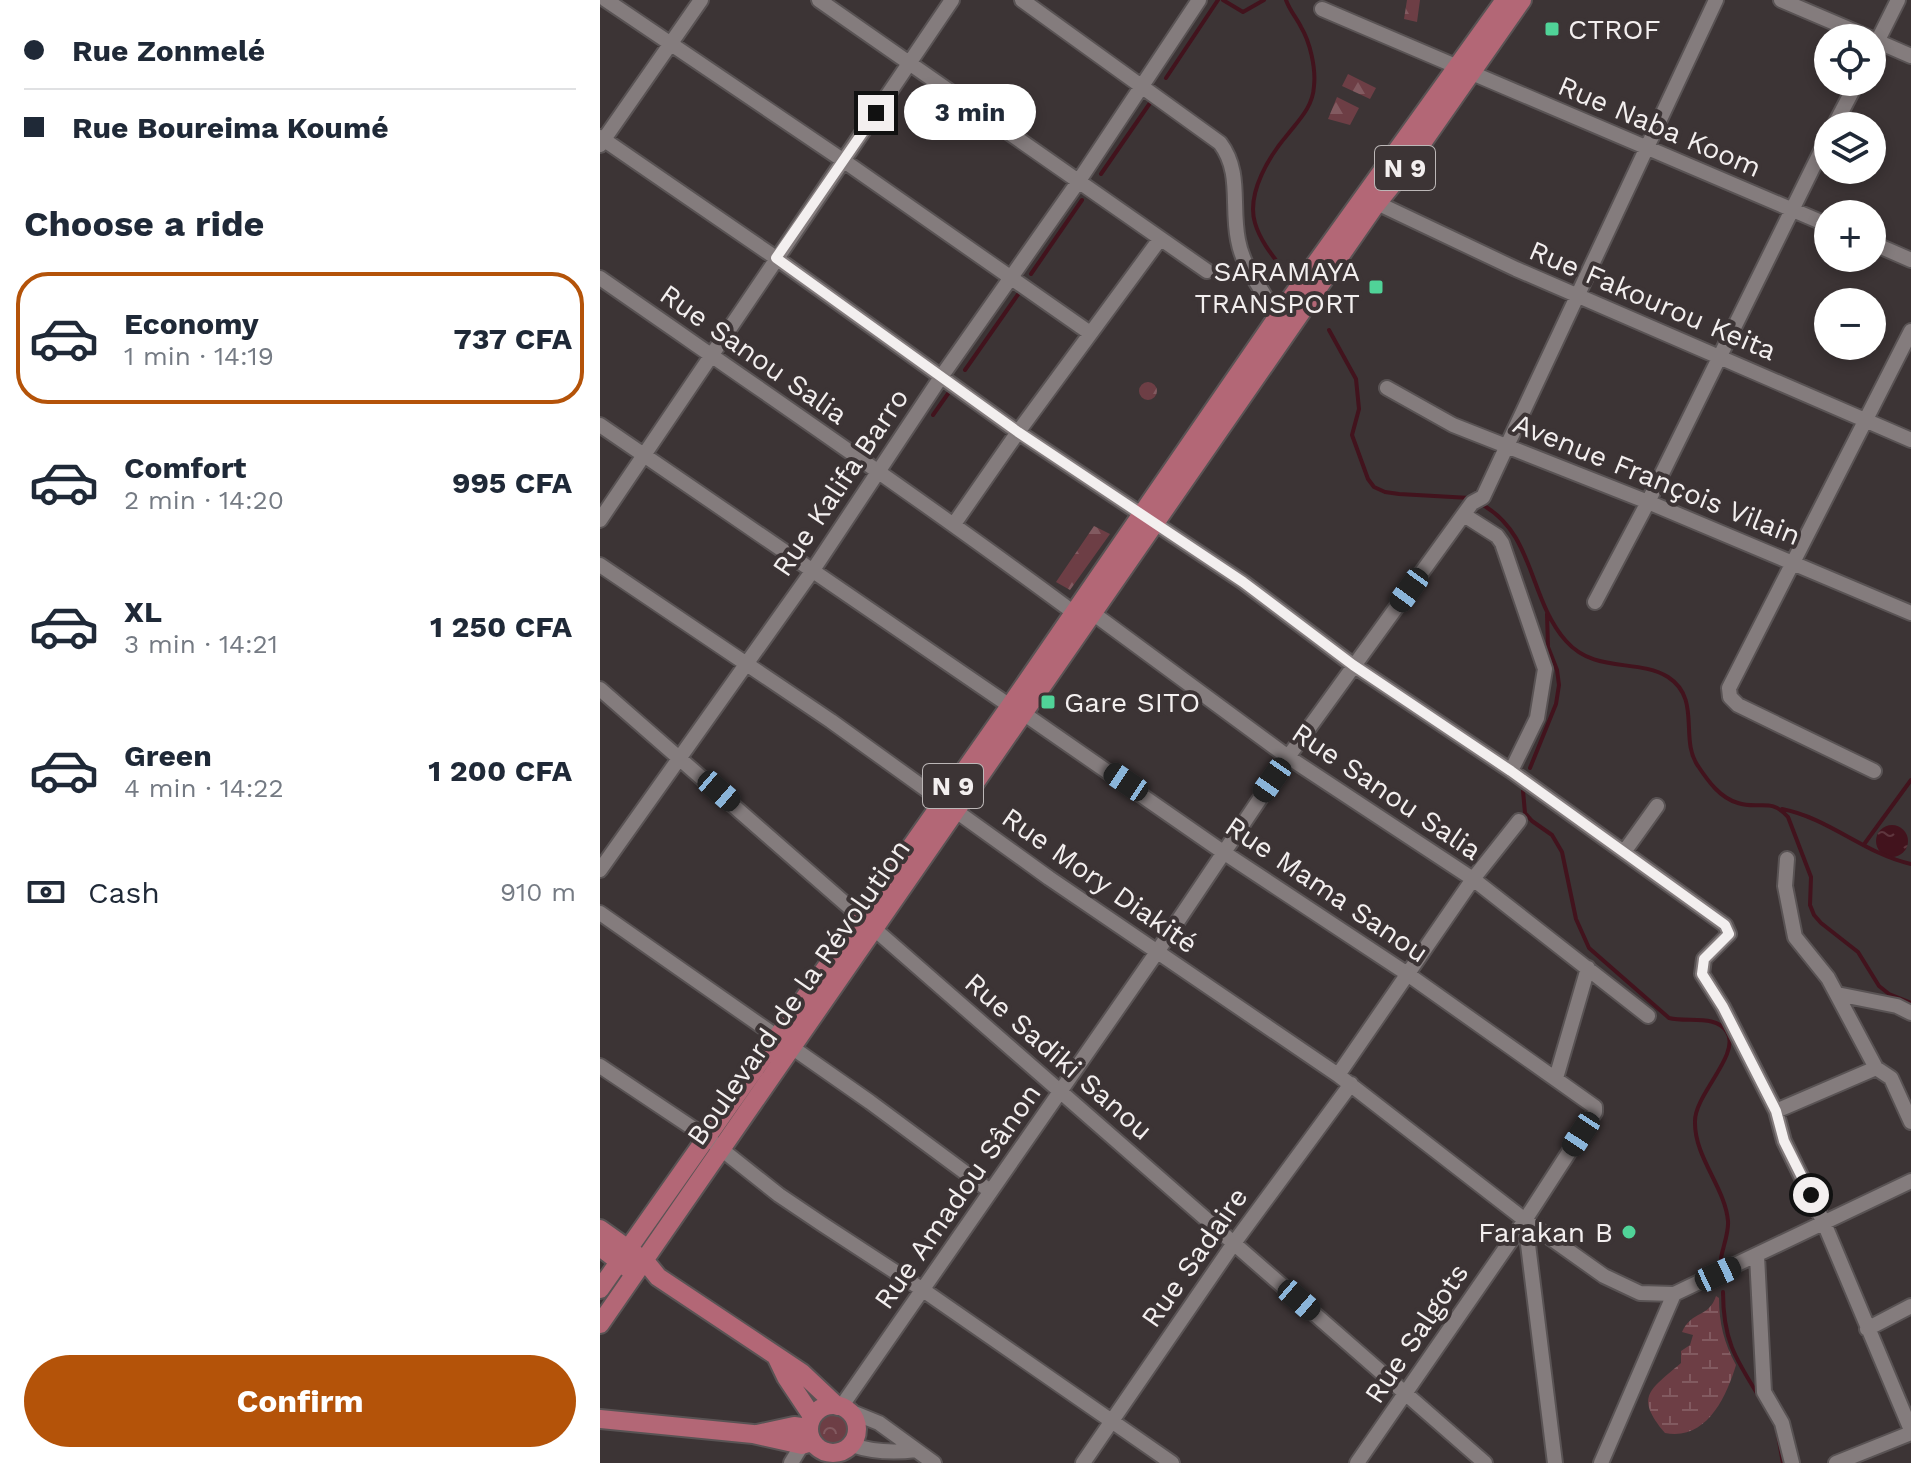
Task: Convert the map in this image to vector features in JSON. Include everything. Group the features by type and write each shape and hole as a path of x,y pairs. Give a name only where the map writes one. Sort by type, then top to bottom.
{"main road":[{"name":"N 9","path":"1281,327 1377,203 1464,71 1505,0"},
{"name":"N 9","path":"1281,327 1464,71 1522,0"},
{"name":"Boulevard de la Révolution","path":"1016,710 1094,614 1148,521 1281,327"},
{"name":"Boulevard de la Révolution","path":"600,1324 792,1047 868,923 1016,710 1073,612 1148,521"},
{"name":"Boulevard de la Révolution","path":"600,1289 775,1036 868,923"},
{"path":"600,1229 623,1256"},
{"path":"600,1247 623,1256 658,1277 802,1373 842,1407 857,1424 857,1435 844,1453 828,1453 794,1426 754,1435 600,1419"},
{"path":"774,1353 812,1440"},
{"path":"812,1440 821,1408 842,1407"}],"street":[{"path":"606,0 1090,333"},
{"path":"701,0 601,141 776,258 1018,432 1243,582 1353,665 1511,771 1728,927 1727,937 1704,959 1702,974 1723,1007 1776,1111 1784,1141 1824,1223 1911,1432 1836,1463"},
{"path":"819,0 1207,271"},
{"path":"600,520 952,0"},
{"path":"1022,0 1220,143 1230,155 1235,171 1233,201 1238,242 1247,271 1272,306 1281,327"},
{"name":"Rue Kalifa Barro","path":"600,870 813,570 1199,0"},
{"name":"Rue Amadou Sânon","path":"842,1407 1288,757 1473,505 1508,445 1716,0"},
{"path":"1781,0 1832,24"},
{"path":"1884,24 1898,0"},
{"name":"Rue Naba Koom","path":"1322,9 1814,219"},
{"path":"1886,47 1911,56"},
{"path":"1595,602 1648,502 1814,164"},
{"name":"Rue Fakourou Keita","path":"1377,203 1516,269 1911,440"},
{"path":"954,524 1160,239"},
{"path":"1886,249 1911,260"},
{"name":"Rue Sanou Salia","path":"600,278 954,524 1073,612"},
{"path":"1874,771 1738,705 1730,697 1729,688 1911,331"},
{"name":"Avenue François Vilain","path":"1387,388 1439,419 1648,502 1911,613"},
{"name":"Rue Mama Sanou","path":"600,425 1223,852 1406,973 1593,1103 1595,1112"},
{"path":"1473,505 1502,543 1543,658 1544,683 1537,718 1511,771"},
{"name":"Rue Mory Diakité","path":"600,565 1351,1084 1525,1220 1619,1285 1640,1293 1674,1294"},
{"name":"Rue Sanou Salia","path":"1094,614 1288,757 1473,879 1648,1016"},
{"name":"Rue Sadiki Sanou","path":"600,690 1485,1463"},
{"path":"1624,852 1657,806"},
{"path":"1338,1075 1406,973 1519,821"},
{"path":"1787,859 1785,886 1795,937 1828,978 1876,1068 1891,1078 1911,1122"},
{"path":"600,913 990,1191"},
{"path":"1556,1078 1588,968"},
{"path":"1837,994 1897,1006 1911,1013"},
{"path":"600,1066 706,1137 779,1195 923,1290 1172,1463"},
{"path":"1776,1111 1876,1068"},
{"name":"Rue Sadaire","path":"1083,1463 1234,1243 1351,1084"},
{"name":"Rue Salgots","path":"1357,1463 1525,1220 1595,1112"},
{"path":"1601,1463 1674,1294 1911,1181"},
{"path":"1525,1220 1555,1463"},
{"path":"1757,1256 1764,1392 1782,1423 1792,1463"},
{"path":"1867,1329 1911,1306"},
{"path":"842,1407 879,1423 934,1463"},
{"path":"791,1463 812,1440"},
{"path":"844,1453 865,1449 896,1453 916,1450"}],"green space":[{"path":"1407,0 1420,0 1417,22 1404,19"},
{"path":"1348,74 1376,88 1370,99 1342,86"},
{"path":"1337,97 1359,108 1350,125 1328,119"},
{"path":"1144,382 1152,382 1157,391 1155,398 1144,400 1139,395 1139,387"},
{"path":"1094,526 1110,534 1070,590 1056,582"},
{"path":"1716,1296 1719,1298 1725,1341 1736,1365 1732,1378 1720,1403 1703,1424 1679,1434 1665,1433 1650,1410 1650,1394 1681,1363 1681,1351 1690,1345 1693,1335 1682,1332 1686,1325 1709,1308"},
{"path":"831,1412 844,1418 850,1431 844,1444 831,1450 818,1444 812,1431 818,1418"}],"water":[{"path":"1892,825 1903,830 1908,841 1903,852 1892,857 1881,852 1876,841 1881,830"}],"waterway":[{"path":"1166,78 1218,0"},
{"path":"1223,0 1243,12 1264,0"},
{"path":"1286,0 1310,48 1314,71 1313,93 1305,112 1267,163 1257,187 1253,211 1261,238 1291,280"},
{"path":"1101,174 1150,103"},
{"path":"1031,274 1082,200"},
{"path":"965,370 1019,293"},
{"path":"1329,330 1356,379 1359,409 1352,435 1368,479 1374,487 1399,494 1470,498"},
{"path":"933,415 952,388"},
{"path":"1481,504 1499,516 1512,532 1522,549 1544,606 1566,641 1590,658 1656,671 1678,686 1687,708 1693,755 1706,777 1732,801 1776,807 1788,817 1811,877 1810,905 1814,915 1858,952 1879,986 1911,1003"},
{"path":"1530,768 1556,704 1559,685 1548,647 1547,614"},
{"path":"1865,843 1911,780"},
{"path":"1523,791 1525,813 1552,835 1562,852 1576,919 1589,948 1669,1018 1709,1021 1722,1026 1727,1032 1730,1041 1728,1051 1702,1099 1695,1121 1699,1147 1726,1208 1728,1225 1721,1258"},
{"path":"1782,809 1816,820 1878,852 1911,864"},
{"path":"1723,1292 1725,1323 1732,1348 1760,1398"},
{"path":"1777,1430 1783,1463"}],"place":[{"name":"CTROF","path":"1552,29"},
{"name":"SARAMAYA TRANSPORT","path":"1376,287"},
{"name":"Gare SITO","path":"1048,702"},
{"name":"Farakan B","path":"1629,1232"}],"route":[{"path":"876,113 776,258 1018,432 1243,582 1353,665 1511,771 1725,925 1729,934 1704,959 1702,974 1723,1007 1776,1111 1784,1141 1811,1195"}]}
